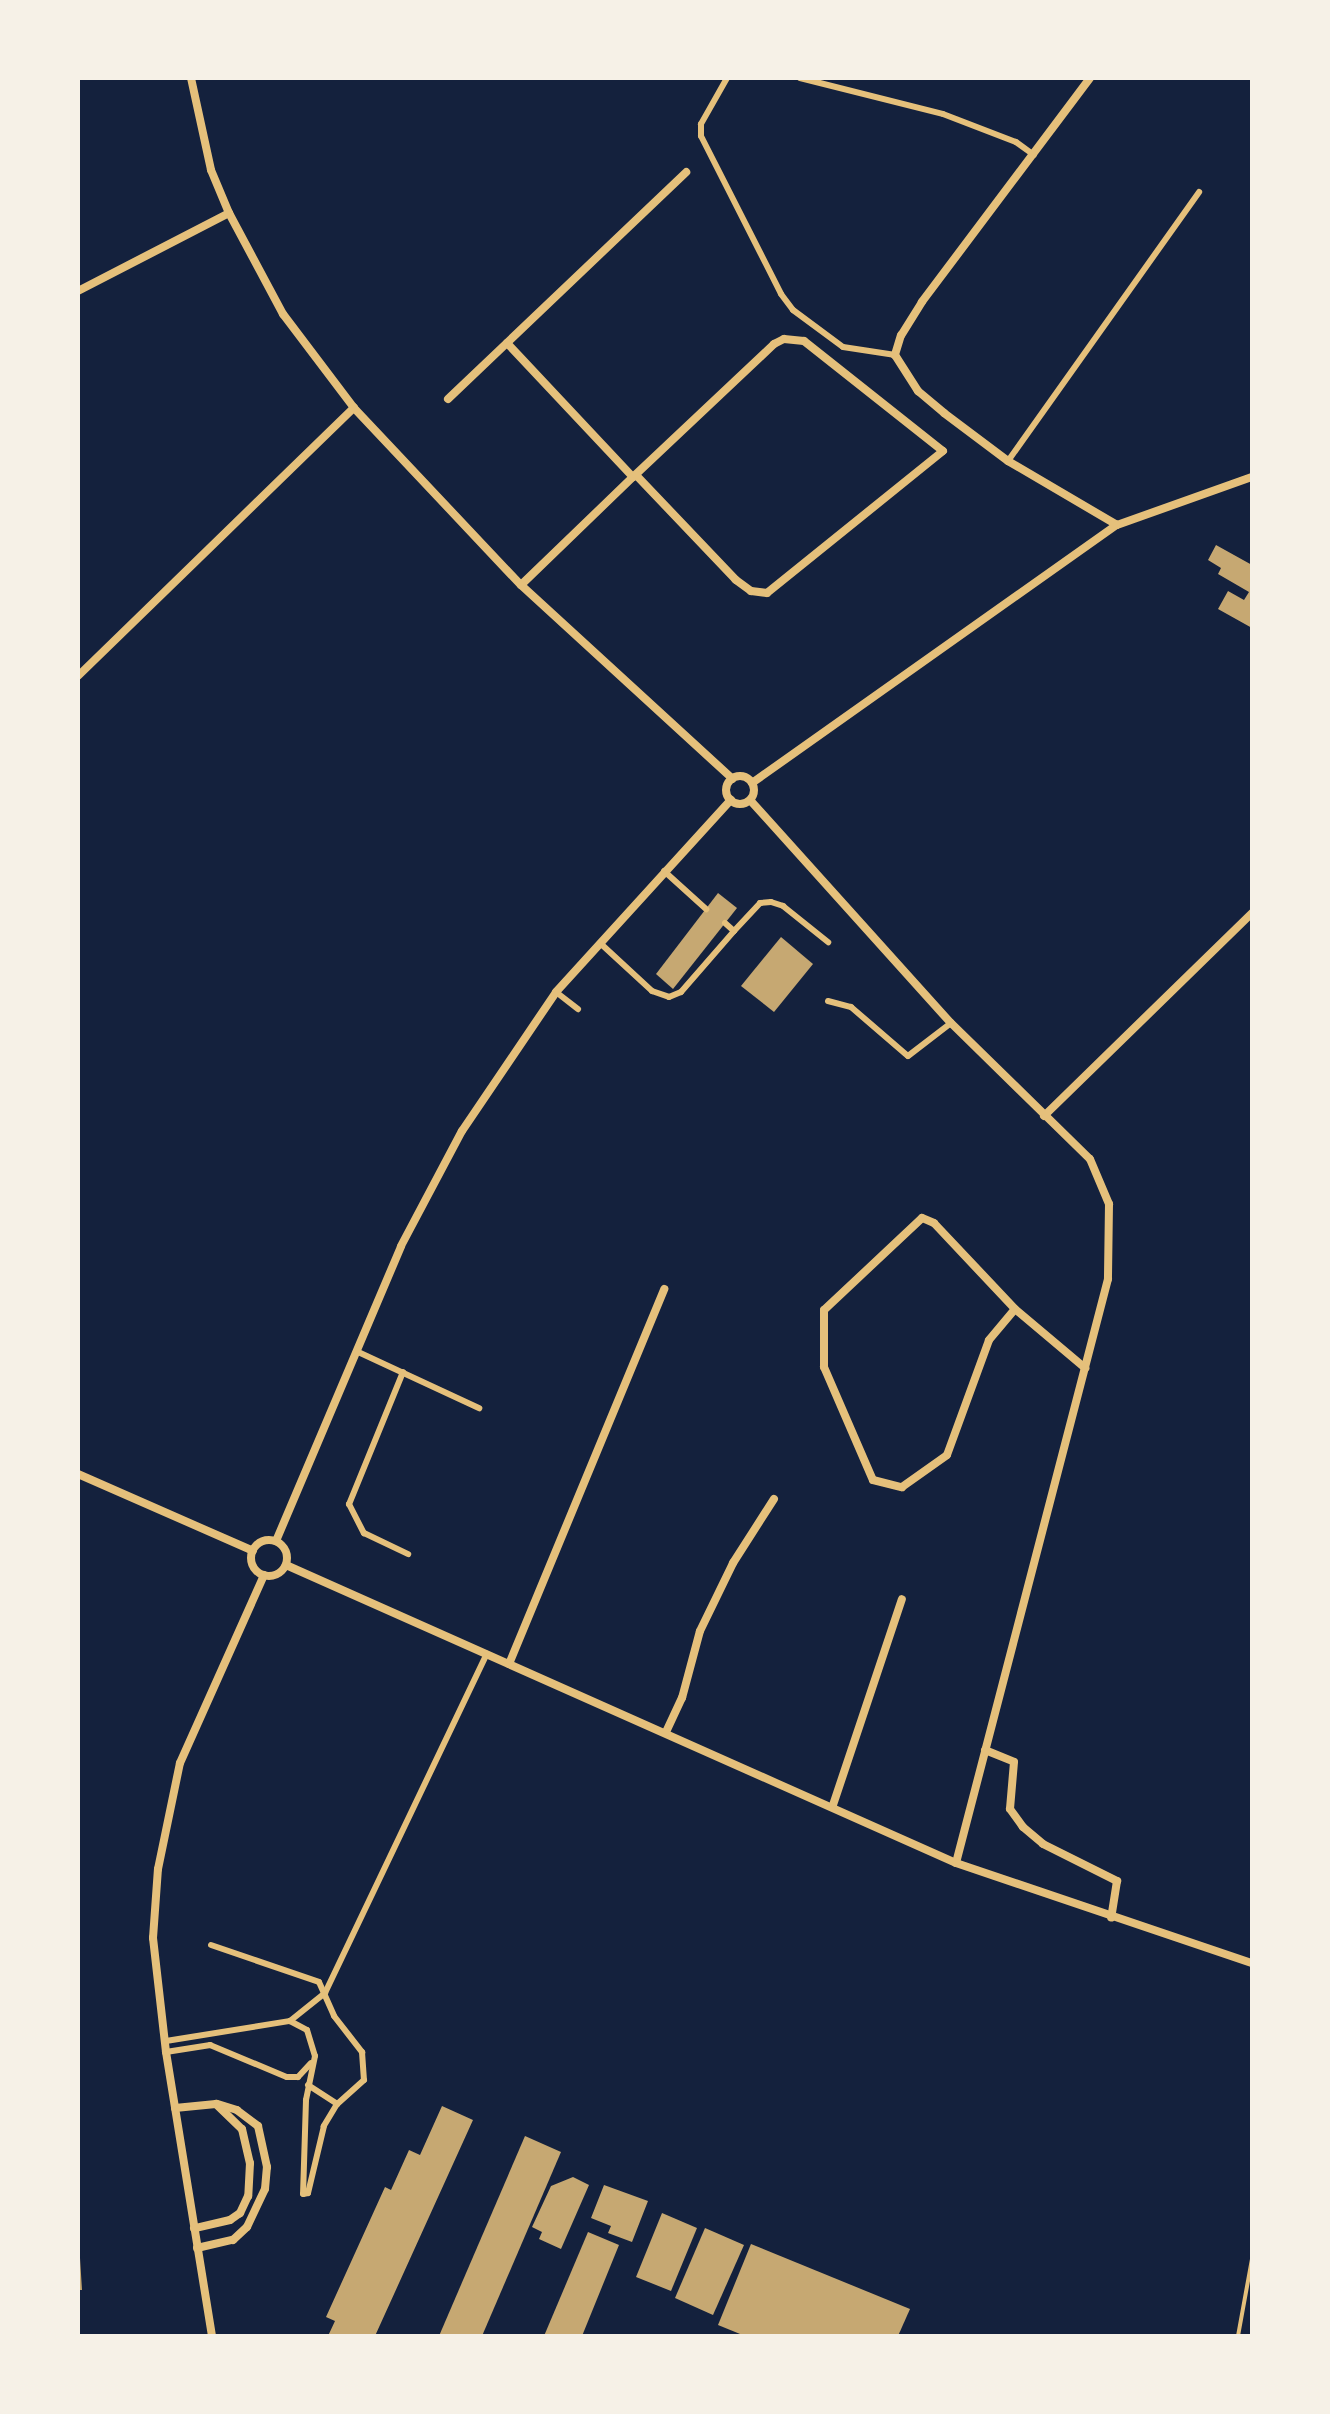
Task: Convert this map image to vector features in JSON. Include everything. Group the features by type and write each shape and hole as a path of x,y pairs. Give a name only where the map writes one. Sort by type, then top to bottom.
{"street":[{"path":"191,78 211,170 229,213 283,314 354,408 521,585 733,779 752,783 1117,525 1252,477"},
{"path":"1090,78 922,302 901,335 895,355 918,391 1008,461 1117,525"},
{"path":"448,399 686,172"},
{"path":"78,291 229,213"},
{"path":"507,343 634,476 736,580 751,591 767,593 943,451 804,341 784,339 634,476 521,585"},
{"path":"78,676 354,408"},
{"path":"731,800 727,790 733,779"},
{"path":"750,800 752,783"},
{"path":"276,1541 401,1246 462,1131 556,992 731,800 750,800 951,1023 1090,1159 1109,1204 1108,1279 956,1863"},
{"path":"1044,1116 1252,913"},
{"path":"1015,1309 989,1340 947,1455 902,1487 873,1480 824,1367 824,1310 922,1218 934,1223 1015,1309 1085,1368"},
{"path":"509,1664 664,1289"},
{"path":"78,1474 253,1551"},
{"path":"666,1732 682,1698 700,1631 733,1563 774,1499"},
{"path":"264,1541 276,1541 286,1553 286,1565 277,1574 264,1575 253,1566 253,1551 264,1541"},
{"path":"286,1565 833,1805 956,1863 1111,1918 1252,1963"},
{"path":"212,2336 166,2052 153,1938 166,1814 180,1763 264,1575"},
{"path":"833,1805 902,1599"},
{"path":"985,1750 1014,1762 1010,1809 1023,1827 1043,1844 1106,1871 1117,1881 1111,1918"},
{"path":"175,2108 216,2104 237,2110 258,2126 267,2167 265,2189 258,2210 233,2240 197,2248"},
{"path":"194,2228 230,2220 248,2196 250,2163 242,2129 216,2104"}],"lane":[{"path":"727,78 701,124 701,136 781,294 793,310 843,347 895,355"},
{"path":"800,78 943,114 1016,142 1034,155"},
{"path":"1008,461 1199,192"},
{"path":"664,871 706,909"},
{"path":"600,943 652,991 669,997 681,992 760,903 771,902 783,906 828,942"},
{"path":"725,923 734,931"},
{"path":"556,992 578,1009"},
{"path":"828,1001 851,1007 908,1056 951,1023"},
{"path":"356,1351 479,1408"},
{"path":"403,1372 349,1504 364,1533 408,1554"},
{"path":"166,2041 290,2021 325,1993 487,1654"},
{"path":"211,1945 309,1976 325,1993 334,2016 357,2042 364,2065 364,2080 337,2104 324,2126 308,2193 303,2194 308,2085 315,2056 307,2030 290,2021"},
{"path":"166,2052 210,2045 287,2077 298,2077 315,2056"},
{"path":"308,2085 337,2104"}],"path":[{"path":"1238,2336 1252,2259"}],"building":[{"path":"1216,545 1252,565 1252,628 1218,609 1228,591 1244,600 1249,592 1218,574 1221,568 1208,560"},
{"path":"718,893 737,908 673,989 656,974"},
{"path":"781,937 813,964 774,1012 741,986"},
{"path":"442,2106 473,2120 375,2336 328,2336 335,2321 326,2317 385,2187 391,2190 409,2150 420,2155"},
{"path":"525,2136 561,2152 482,2336 439,2336"},
{"path":"573,2177 589,2185 561,2249 539,2239 542,2232 532,2227 551,2186"},
{"path":"604,2185 648,2201 632,2242 608,2233 611,2226 591,2218"},
{"path":"662,2213 697,2228 671,2291 636,2277"},
{"path":"705,2228 744,2245 713,2315 675,2298"},
{"path":"588,2232 619,2245 582,2336 544,2336"},
{"path":"751,2244 910,2309 898,2336 745,2336 718,2325"},
{"path":"80,2258 82,2290 78,2290"}]}
